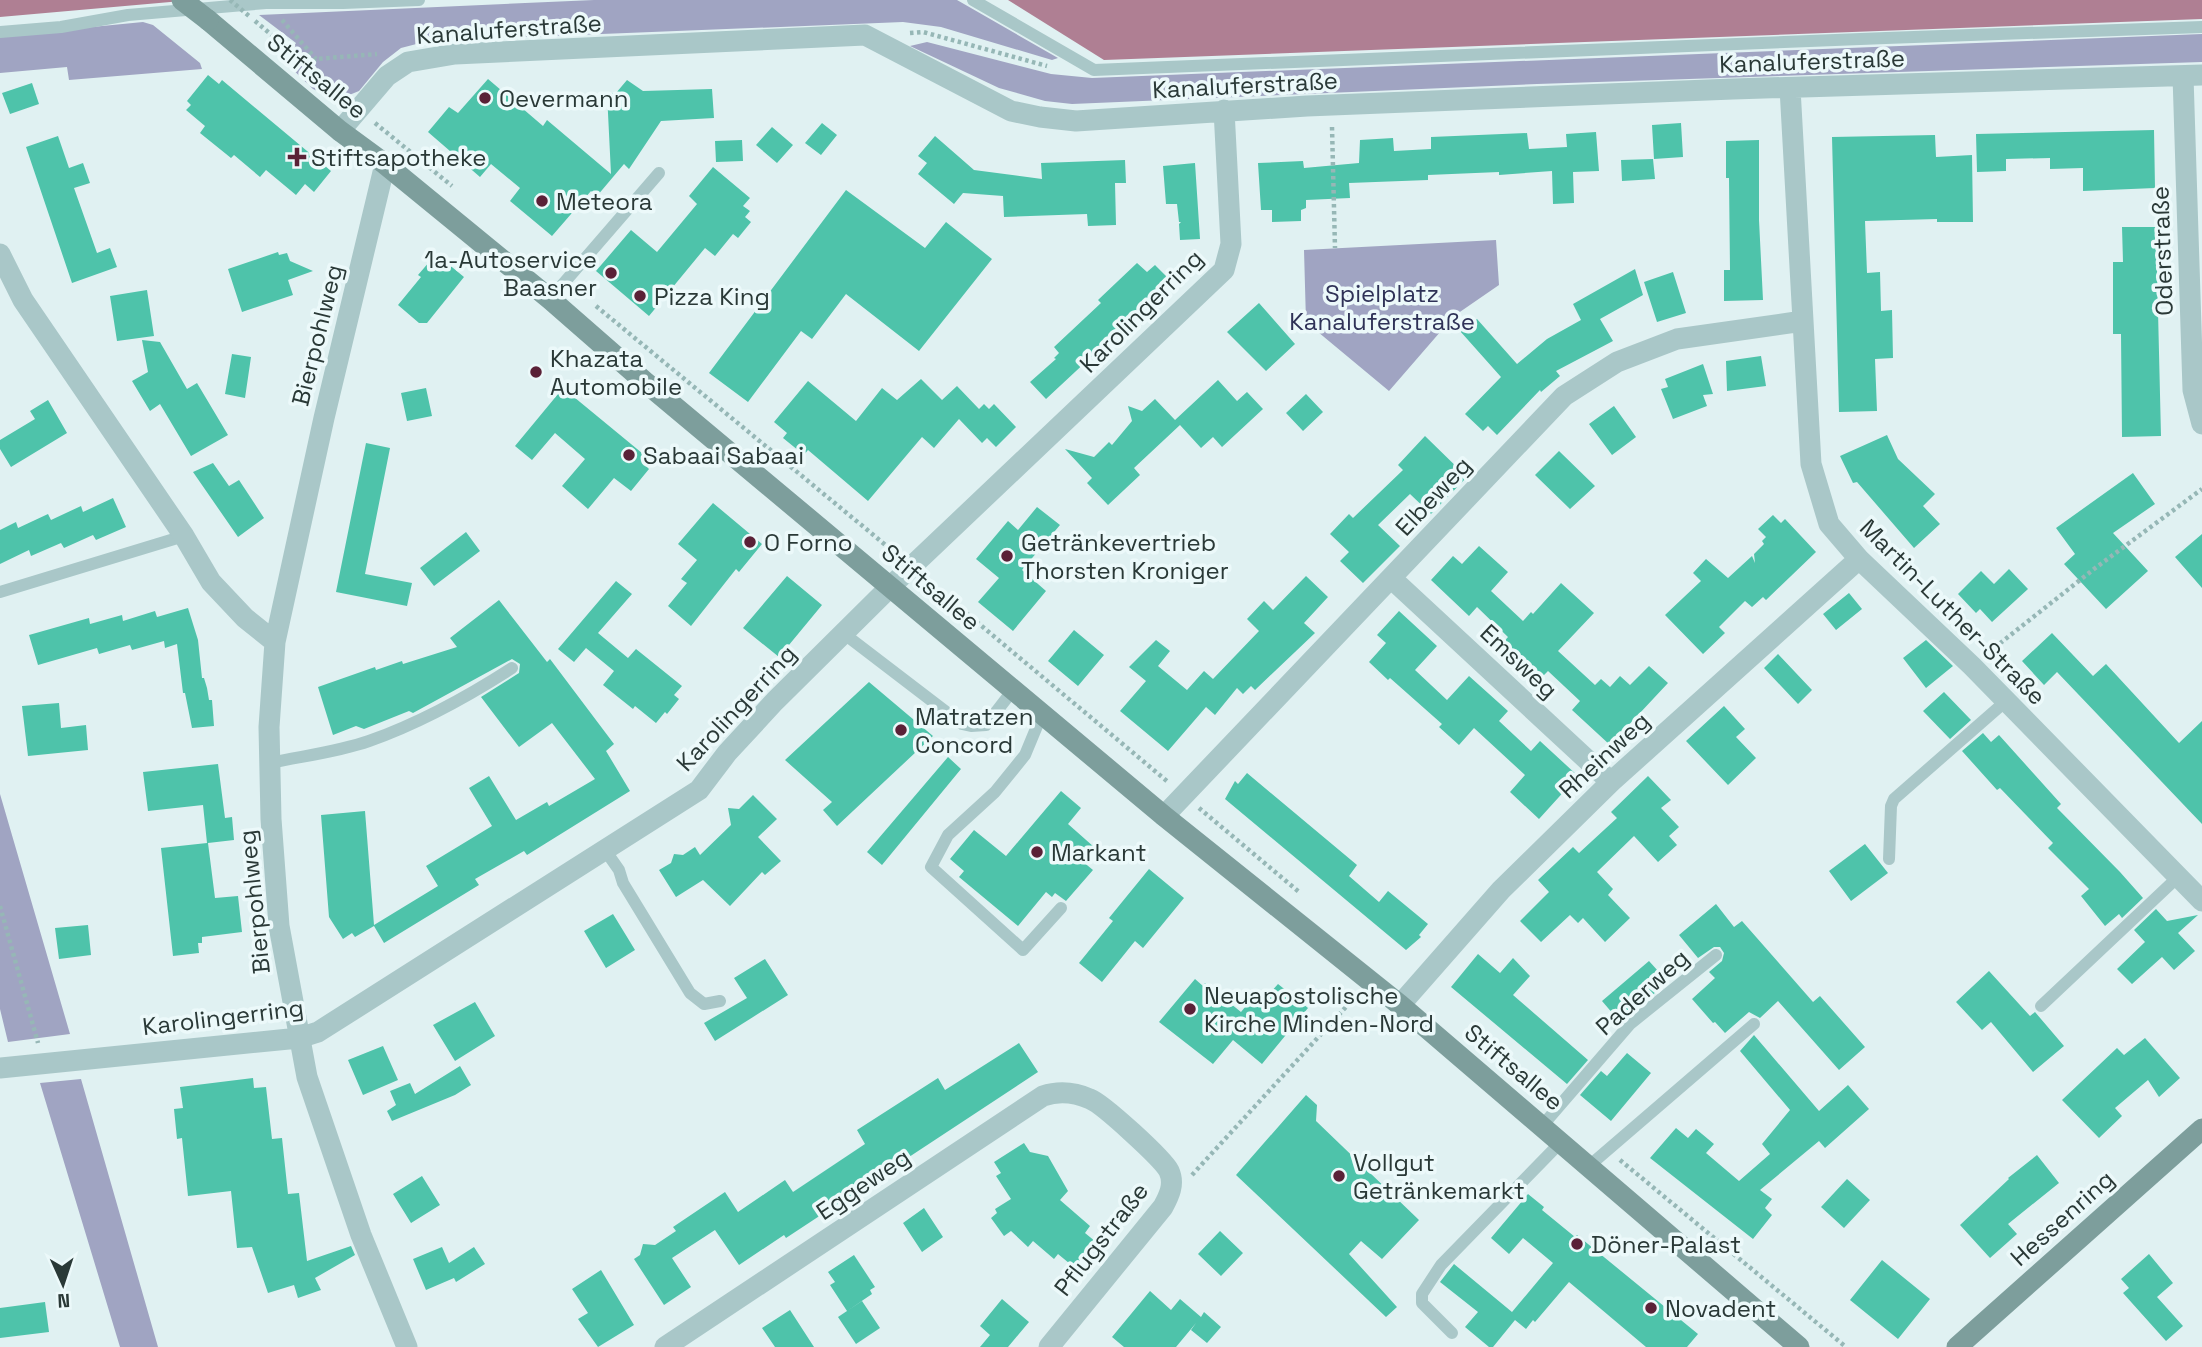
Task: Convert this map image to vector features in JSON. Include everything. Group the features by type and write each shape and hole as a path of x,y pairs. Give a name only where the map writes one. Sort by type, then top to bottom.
{"main road":[{"name":"Stiftsallee","path":"184,0 340,131 385,164 550,299 645,382 1164,816 1400,1004 1799,1347"},
{"name":"Hessenring","path":"1957,1347 2202,1129"}],"street":[{"name":"Kanaluferstraße","path":"340,131 387,76 408,62 456,54 865,35 1011,111 1076,121 1162,117 1224,110 1790,88 2192,76"},
{"name":"Oderstraße","path":"2192,76 2193,390 2202,424"},
{"name":"Martin-Luther-Straße","path":"1790,88 1811,464 1829,524 1859,559 1972,666 2202,901"},
{"name":"Karolingerring","path":"0,1068 299,1038 318,1032 699,790 727,753 843,633 1224,270 1231,244 1224,110"},
{"name":"Bierpohlweg","path":"385,164 324,418 275,642 269,727 271,819 279,926 307,1077 361,1235 407,1347"},
{"path":"0,254 23,300 184,536 211,582 245,618 275,642"},
{"name":"Elbeweg","path":"1164,816 1564,396 1617,362 1677,339 1802,321"},
{"name":"Rheinweg","path":"1400,1004 1501,890 1611,782 1859,559"},
{"name":"Emsweg","path":"1391,579 1611,782"},
{"name":"Eggeweg","path":"665,1347 1042,1097 1053,1093 1072,1093 1097,1102"},
{"name":"Pflugstraße","path":"1049,1347 1163,1207 1171,1188 1170,1173 1161,1161 1097,1102"}],"lane":[{"path":"0,32 61,27 128,15 266,3 419,0"},
{"path":"973,0 1094,70 2202,27"},
{"path":"550,299 659,173"},
{"path":"0,593 184,536"},
{"path":"843,633 962,724 986,725 1013,690"},
{"path":"270,763 367,742 466,697 512,668"},
{"path":"1889,859 1891,806 1894,799 2006,701"},
{"path":"1042,714 1025,755 995,792 948,835 931,867 1023,950 1061,908"},
{"path":"605,850 620,870 623,883 690,993 705,1004 720,1001"},
{"path":"2041,1006 2178,877"},
{"name":"Paderweg","path":"1542,1126 1630,1024 1716,955"},
{"path":"1589,1166 1754,1024"},
{"path":"1452,1332 1422,1303 1422,1294 1441,1265 1561,1142"}],"path":[{"path":"230,0 462,195"},
{"path":"266,3 316,59"},
{"path":"865,35 923,32 1047,66 1094,70"},
{"path":"307,65 316,59 385,53 408,62"},
{"path":"1331,106 1335,248"},
{"path":"595,305 1274,871"},
{"path":"1972,666 2094,569 2202,489"},
{"path":"0,906 44,1062"},
{"path":"1191,1176 1370,981"}],"green space":[{"path":"594,0 957,0 1058,58 1052,60 941,27 903,22 428,41 401,48 383,62 359,91 337,100 313,89 285,62 296,43 259,15"},
{"path":"143,22 153,25 200,63 202,69 69,80 67,67 0,73 0,36"},
{"path":"2202,34 2202,62 1537,84 1072,104 1045,101 999,88 910,46 927,42 1051,74 1092,78"},
{"name":"Spielplatz Kanaluferstraße","path":"1496,240 1499,285 1454,316 1389,391 1306,322 1304,250"},
{"path":"0,794 70,1034 8,1042 0,1009"},
{"path":"81,1079 158,1347 120,1347 40,1083"}],"shaded area":[{"path":"0,0 193,0 0,17"},
{"path":"1008,0 2202,0 2202,19 1104,60"}],"building":[{"path":"208,75 219,84 222,80 331,171 314,192 305,184 296,195 266,170 260,177 234,155 231,158 200,133 205,126 186,110 191,105 187,101"},
{"path":"488,79 543,126 547,120 611,174 607,93 616,93 627,80 643,91 712,89 714,118 661,121 629,169 624,164 597,196 591,191 552,236 510,201 520,188 491,164 480,177 428,132 449,107 458,113"},
{"path":"32,83 39,104 10,114 2,93"},
{"path":"822,123 837,135 821,155 805,143"},
{"path":"1681,123 1683,157 1654,159 1652,125"},
{"path":"772,127 793,145 777,163 756,145"},
{"path":"2154,130 2155,188 2083,191 2083,168 2050,169 2050,158 2006,159 2006,171 1977,172 1976,134"},
{"path":"1596,132 1599,171 1573,172 1574,203 1553,204 1552,171 1499,175 1499,172 1428,175 1428,180 1349,183 1350,198 1306,200 1306,208 1301,210 1301,221 1272,222 1272,210 1261,210 1258,163 1303,161 1304,168 1359,163 1360,140 1393,138 1394,151 1431,149 1431,137 1527,133 1529,149 1567,147 1566,134"},
{"path":"1935,135 1936,157 1972,155 1973,222 1937,222 1937,219 1865,221 1867,273 1880,272 1881,311 1892,310 1893,358 1875,359 1877,411 1839,412 1832,137"},
{"path":"58,136 69,168 83,163 90,183 74,188 97,253 110,248 117,267 72,283 26,147"},
{"path":"935,136 974,170 1042,179 1041,163 1125,160 1126,183 1115,183 1116,225 1088,226 1087,214 1004,217 1003,196 963,193 954,204 918,174 927,163 918,156"},
{"path":"742,140 743,161 716,162 715,141"},
{"path":"1759,140 1763,300 1724,301 1724,270 1730,270 1726,141"},
{"path":"1653,159 1655,179 1622,181 1621,160"},
{"path":"1195,163 1200,239 1180,240 1181,222 1177,204 1166,204 1163,166"},
{"path":"713,167 750,198 743,206 750,211 745,217 751,222 738,238 733,234 715,256 705,248 649,316 596,271 631,230 657,252 697,204 689,196"},
{"path":"846,190 925,248 946,222 992,259 919,351 846,294 812,339 801,331 748,402 709,373"},
{"path":"2122,227 2156,227 2161,436 2122,437 2121,334 2113,334 2113,262 2123,262"},
{"path":"278,252 279,255 287,253 290,261 313,271 288,280 293,295 242,312 228,269"},
{"path":"436,254 464,277 427,323 419,323 398,305"},
{"path":"1137,263 1147,272 1155,265 1169,279 1161,288 1163,290 1046,399 1030,382 1056,359 1054,358 1059,353 1054,347 1101,303 1098,300"},
{"path":"1635,269 1643,295 1600,319 1613,341 1556,371 1560,376 1541,392 1540,390 1497,435 1488,426 1483,431 1465,414 1501,377 1460,331 1477,319 1517,364 1547,339 1581,320 1573,304"},
{"path":"1673,272 1686,313 1657,322 1644,282"},
{"path":"147,290 154,336 117,341 110,296"},
{"path":"1259,303 1295,344 1266,371 1227,332"},
{"path":"142,340 160,342 187,389 197,383 228,435 191,456 160,404 150,411 132,381 148,372"},
{"path":"232,354 251,357 245,398 225,394"},
{"path":"1761,356 1766,386 1727,391 1726,361"},
{"path":"1703,364 1713,394 1703,395 1707,406 1673,419 1661,389 1668,387 1665,379"},
{"path":"921,379 942,400 957,386 979,409 984,404 989,409 994,404 1016,427 996,447 987,438 982,443 959,419 934,448 922,437 868,501 808,450 804,455 783,438 787,433 774,422 808,381 856,421 882,388 897,400"},
{"path":"1218,380 1237,401 1247,392 1263,409 1222,447 1213,437 1201,448 1180,425 1134,468 1140,475 1108,505 1087,483 1092,478 1065,449 1094,457 1109,442 1112,445 1132,421 1128,406 1142,411 1155,399 1175,420"},
{"path":"426,388 432,416 407,421 401,393"},
{"path":"563,388 648,458 643,463 649,469 631,491 614,478 588,509 562,486 585,459 555,433 532,460 515,446"},
{"path":"1306,394 1323,412 1303,431 1286,413"},
{"path":"48,400 67,433 11,467 0,449 0,440 35,419 30,411"},
{"path":"1614,406 1636,437 1612,455 1589,424"},
{"path":"1887,435 1898,459 1935,494 1923,506 1940,524 1914,548 1857,482 1853,483 1840,456"},
{"path":"1425,436 1467,477 1431,514 1410,494 1378,525 1400,546 1363,583 1340,561 1349,552 1330,534 1349,514 1353,518 1403,470 1398,465"},
{"path":"366,443 390,448 365,574 412,583 407,606 336,592"},
{"path":"1559,451 1595,486 1570,509 1535,475"},
{"path":"213,463 229,486 239,480 264,518 238,537 193,472"},
{"path":"2133,473 2155,504 2113,533 2148,571 2106,609 2064,564 2075,554 2056,528"},
{"path":"113,498 126,527 96,540 93,535 64,548 61,543 31,556 29,550 0,564 0,530 16,522 18,528 48,514 51,520 81,506 83,512"},
{"path":"713,503 762,544 739,572 736,569 691,626 668,606 687,583 681,579 697,560 678,544"},
{"path":"1037,507 1060,525 1022,570 1046,591 1013,631 978,602 999,578 976,559 1008,521 1018,530"},
{"path":"1773,515 1781,523 1785,519 1816,552 1766,600 1763,597 1752,607 1745,601 1719,627 1725,633 1703,654 1665,615 1701,581 1693,573 1706,559 1728,578 1752,556 1755,563 1754,554 1764,544 1762,541 1766,537 1758,529"},
{"path":"466,532 480,551 434,586 420,568"},
{"path":"2202,534 2202,588 2175,557"},
{"path":"1479,546 1508,572 1491,591 1523,621 1531,612 1533,614 1561,583 1594,613 1558,651 1595,685 1601,679 1610,687 1620,676 1630,685 1649,666 1668,683 1610,745 1572,710 1580,701 1548,671 1539,680 1501,645 1508,637 1477,607 1469,616 1431,580 1453,556 1462,564"},
{"path":"2009,569 2028,589 1992,622 1980,609 1976,613 1958,594 1981,571 1994,584"},
{"path":"787,576 822,605 779,657 743,628"},
{"path":"1306,576 1328,597 1304,623 1315,633 1255,690 1251,686 1243,694 1237,688 1215,715 1206,707 1168,751 1120,711 1146,681 1129,667 1156,640 1170,651 1158,666 1187,690 1204,671 1213,679 1259,631 1247,619 1264,601 1273,610"},
{"path":"616,581 632,594 598,633 628,658 636,649 682,686 674,695 679,699 656,723 603,685 614,671 586,648 574,662 558,649"},
{"path":"1849,593 1862,609 1836,630 1823,614"},
{"path":"499,600 547,662 550,659 614,744 606,751 630,791 527,855 524,851 475,879 479,885 384,943 374,926 355,937 352,933 343,939 329,917 321,815 365,811 374,925 438,886 426,866 492,826 469,788 489,776 516,820 547,802 549,806 595,779 552,723 519,747 481,697 519,673 520,664 512,659 413,713 409,711 364,729 356,726 333,735 318,687 375,667 376,670 402,661 403,664 457,647 450,638"},
{"path":"188,608 198,640 202,678 209,700 212,700 214,726 192,728 183,693 177,644 165,648 164,641 132,650 130,645 99,654 97,648 38,665 29,635 89,618 90,624 122,615 123,621 155,611 157,617"},
{"path":"1399,611 1437,646 1415,670 1447,700 1469,676 1508,711 1499,721 1531,751 1540,741 1578,776 1539,819 1510,792 1525,775 1474,728 1459,745 1439,727 1442,724 1369,662 1386,643 1377,635"},
{"path":"1074,630 1104,655 1078,686 1048,661"},
{"path":"2052,633 2093,676 2106,664 2179,743 2202,721 2202,824 2057,672 2044,685 2022,661"},
{"path":"1926,640 1953,666 1926,688 1903,658"},
{"path":"1778,654 1812,690 1798,704 1764,668"},
{"path":"869,682 933,736 837,826 823,810 832,802 785,760"},
{"path":"1944,692 1971,720 1950,739 1923,711"},
{"path":"59,703 61,728 86,725 88,750 28,756 22,706"},
{"path":"1724,706 1745,729 1736,737 1756,758 1728,785 1686,741"},
{"path":"1983,733 1991,742 1999,735 2061,804 2057,808 2143,898 2122,918 2119,914 2105,926 2081,896 2089,889 2048,848 2053,843 2000,788 1997,790 1962,751"},
{"path":"948,757 961,769 882,865 867,852"},
{"path":"218,764 225,818 232,817 234,840 208,843 215,898 238,896 242,932 202,937 202,943 198,943 199,953 173,956 161,848 207,843 203,805 148,811 143,772"},
{"path":"1247,773 1357,865 1349,876 1379,902 1388,891 1428,924 1419,935 1421,937 1406,950 1225,799 1235,781 1238,784"},
{"path":"1648,776 1671,800 1661,808 1679,827 1669,836 1677,845 1658,862 1634,836 1597,872 1613,889 1608,895 1630,918 1605,942 1583,918 1578,923 1570,915 1541,942 1520,921 1549,892 1538,880 1573,847 1579,853 1617,818 1611,812"},
{"path":"1061,791 1081,808 1068,824 1094,847 1082,861 1093,870 1066,901 1055,893 1052,897 1046,892 1018,926 959,877 964,871 950,859 974,830 1006,856"},
{"path":"753,795 777,819 758,837 781,861 765,875 762,872 730,906 703,880 676,897 659,870 671,863 674,854 683,855 695,847 700,855 731,825 728,808 739,809"},
{"path":"1865,844 1888,873 1851,901 1829,871"},
{"path":"1149,869 1184,898 1143,948 1135,941 1102,982 1079,963 1113,921 1109,918"},
{"path":"1716,904 1734,927 1742,921 1813,1002 1820,996 1865,1047 1839,1070 1778,1001 1760,1018 1749,1012 1725,1033 1692,999 1715,978 1709,972 1722,961 1724,953 1720,947 1714,947 1698,958 1679,935"},
{"path":"2156,909 2167,921 2198,915 2178,933 2195,951 2174,970 2162,957 2132,984 2117,969 2145,942 2134,930"},
{"path":"613,914 635,950 606,968 584,931"},
{"path":"88,925 91,955 59,959 55,928"},
{"path":"1478,954 1500,973 1513,958 1530,976 1513,995 1588,1060 1567,1084 1451,987"},
{"path":"765,959 788,995 715,1041 704,1023 747,998 734,978"},
{"path":"1649,961 1668,982 1620,1022 1602,1001"},
{"path":"1989,971 2030,1016 2035,1012 2064,1046 2033,1072 1991,1022 1982,1030 1956,1002"},
{"path":"1195,979 1203,986 1205,983 1241,1012 1254,996 1261,1003 1278,984 1308,1008 1262,1064 1233,1040 1213,1064 1159,1022"},
{"path":"475,1002 495,1036 455,1061 433,1025"},
{"path":"1754,1035 1819,1111 1848,1085 1869,1109 1825,1148 1819,1141 1760,1190 1772,1199 1765,1208 1772,1215 1753,1239 1650,1158 1676,1128 1688,1138 1696,1129 1714,1144 1706,1153 1739,1181 1770,1154 1762,1144 1790,1110 1740,1051"},
{"path":"2145,1038 2180,1078 2159,1097 2148,1080 2115,1108 2122,1116 2099,1138 2062,1100 2117,1048 2124,1055"},
{"path":"1019,1043 1038,1072 786,1238 784,1235 739,1265 715,1230 672,1258 691,1287 664,1305 634,1259 640,1255 643,1244 655,1245 676,1231 673,1227 725,1192 738,1212 785,1180 793,1192 865,1144 857,1130 938,1078 945,1090"},
{"path":"383,1046 398,1080 363,1095 348,1060"},
{"path":"1627,1053 1651,1073 1611,1121 1580,1095 1601,1071 1607,1076"},
{"path":"460,1066 471,1085 455,1095 392,1121 387,1111 396,1105 390,1091 410,1083 415,1094"},
{"path":"253,1078 254,1088 266,1087 272,1139 282,1138 288,1194 299,1193 307,1261 351,1246 355,1255 315,1278 321,1290 298,1298 294,1285 268,1293 252,1247 237,1248 231,1191 188,1196 182,1138 177,1139 174,1109 183,1108 180,1087"},
{"path":"1306,1095 1317,1105 1316,1121 1419,1220 1382,1259 1361,1241 1349,1254 1397,1307 1386,1317 1236,1175"},
{"path":"1024,1143 1030,1152 1048,1156 1068,1191 1060,1200 1090,1226 1085,1233 1096,1242 1075,1268 1058,1254 1054,1259 1033,1241 1028,1247 1011,1231 1004,1236 991,1218 997,1213 995,1209 1011,1199 996,1176 1001,1173 994,1162"},
{"path":"2037,1155 2059,1183 2008,1224 2017,1234 1990,1258 1960,1225 2008,1178"},
{"path":"422,1176 440,1205 411,1223 393,1194"},
{"path":"1847,1179 1870,1200 1844,1228 1821,1207"},
{"path":"1528,1194 1544,1207 1542,1210 1575,1237 1577,1235 1698,1334 1687,1347 1646,1347 1569,1282 1535,1322 1533,1320 1526,1329 1515,1320 1493,1347 1489,1347 1465,1327 1478,1312 1440,1282 1454,1264 1512,1312 1553,1263 1523,1238 1509,1254 1491,1238"},
{"path":"924,1208 943,1237 922,1252 903,1223"},
{"path":"1220,1231 1243,1253 1221,1276 1198,1254"},
{"path":"442,1247 449,1263 474,1247 485,1264 456,1282 454,1278 426,1290 413,1259"},
{"path":"2149,1254 2173,1283 2157,1297 2183,1326 2166,1341 2123,1293 2129,1288 2121,1279"},
{"path":"854,1255 875,1287 870,1290 872,1294 847,1311 830,1285 835,1282 828,1272"},
{"path":"1882,1260 1930,1299 1898,1339 1850,1300"},
{"path":"601,1270 634,1325 598,1347 578,1319 588,1313 572,1289"},
{"path":"1150,1291 1171,1310 1180,1299 1201,1317 1204,1312 1221,1327 1207,1343 1191,1330 1196,1323 1176,1347 1124,1347 1112,1337"},
{"path":"1002,1299 1029,1322 1008,1347 980,1347 990,1335 980,1326"},
{"path":"862,1301 880,1328 856,1344 838,1317"},
{"path":"45,1302 49,1332 0,1338 0,1308"},
{"path":"790,1310 814,1347 775,1347 762,1328"}],"place":[{"name":"Oevermann","path":"485,98"},
{"name":"Stiftsapotheke","path":"297,157"},
{"name":"Meteora","path":"542,201"},
{"name":"1a-Autoservice Baasner","path":"611,273"},
{"name":"Pizza King","path":"640,296"},
{"name":"Khazata Automobile","path":"536,372"},
{"name":"Sabaai Sabaai","path":"629,455"},
{"name":"O Forno","path":"750,542"},
{"name":"Getränkevertrieb Thorsten Kroniger","path":"1007,556"},
{"name":"Matratzen Concord","path":"901,730"},
{"name":"Markant","path":"1037,852"},
{"name":"Neuapostolische Kirche Minden-Nord","path":"1190,1009"},
{"name":"Vollgut Getränkemarkt","path":"1339,1176"},
{"name":"Döner-Palast","path":"1577,1244"},
{"name":"Novadent","path":"1651,1308"}]}
